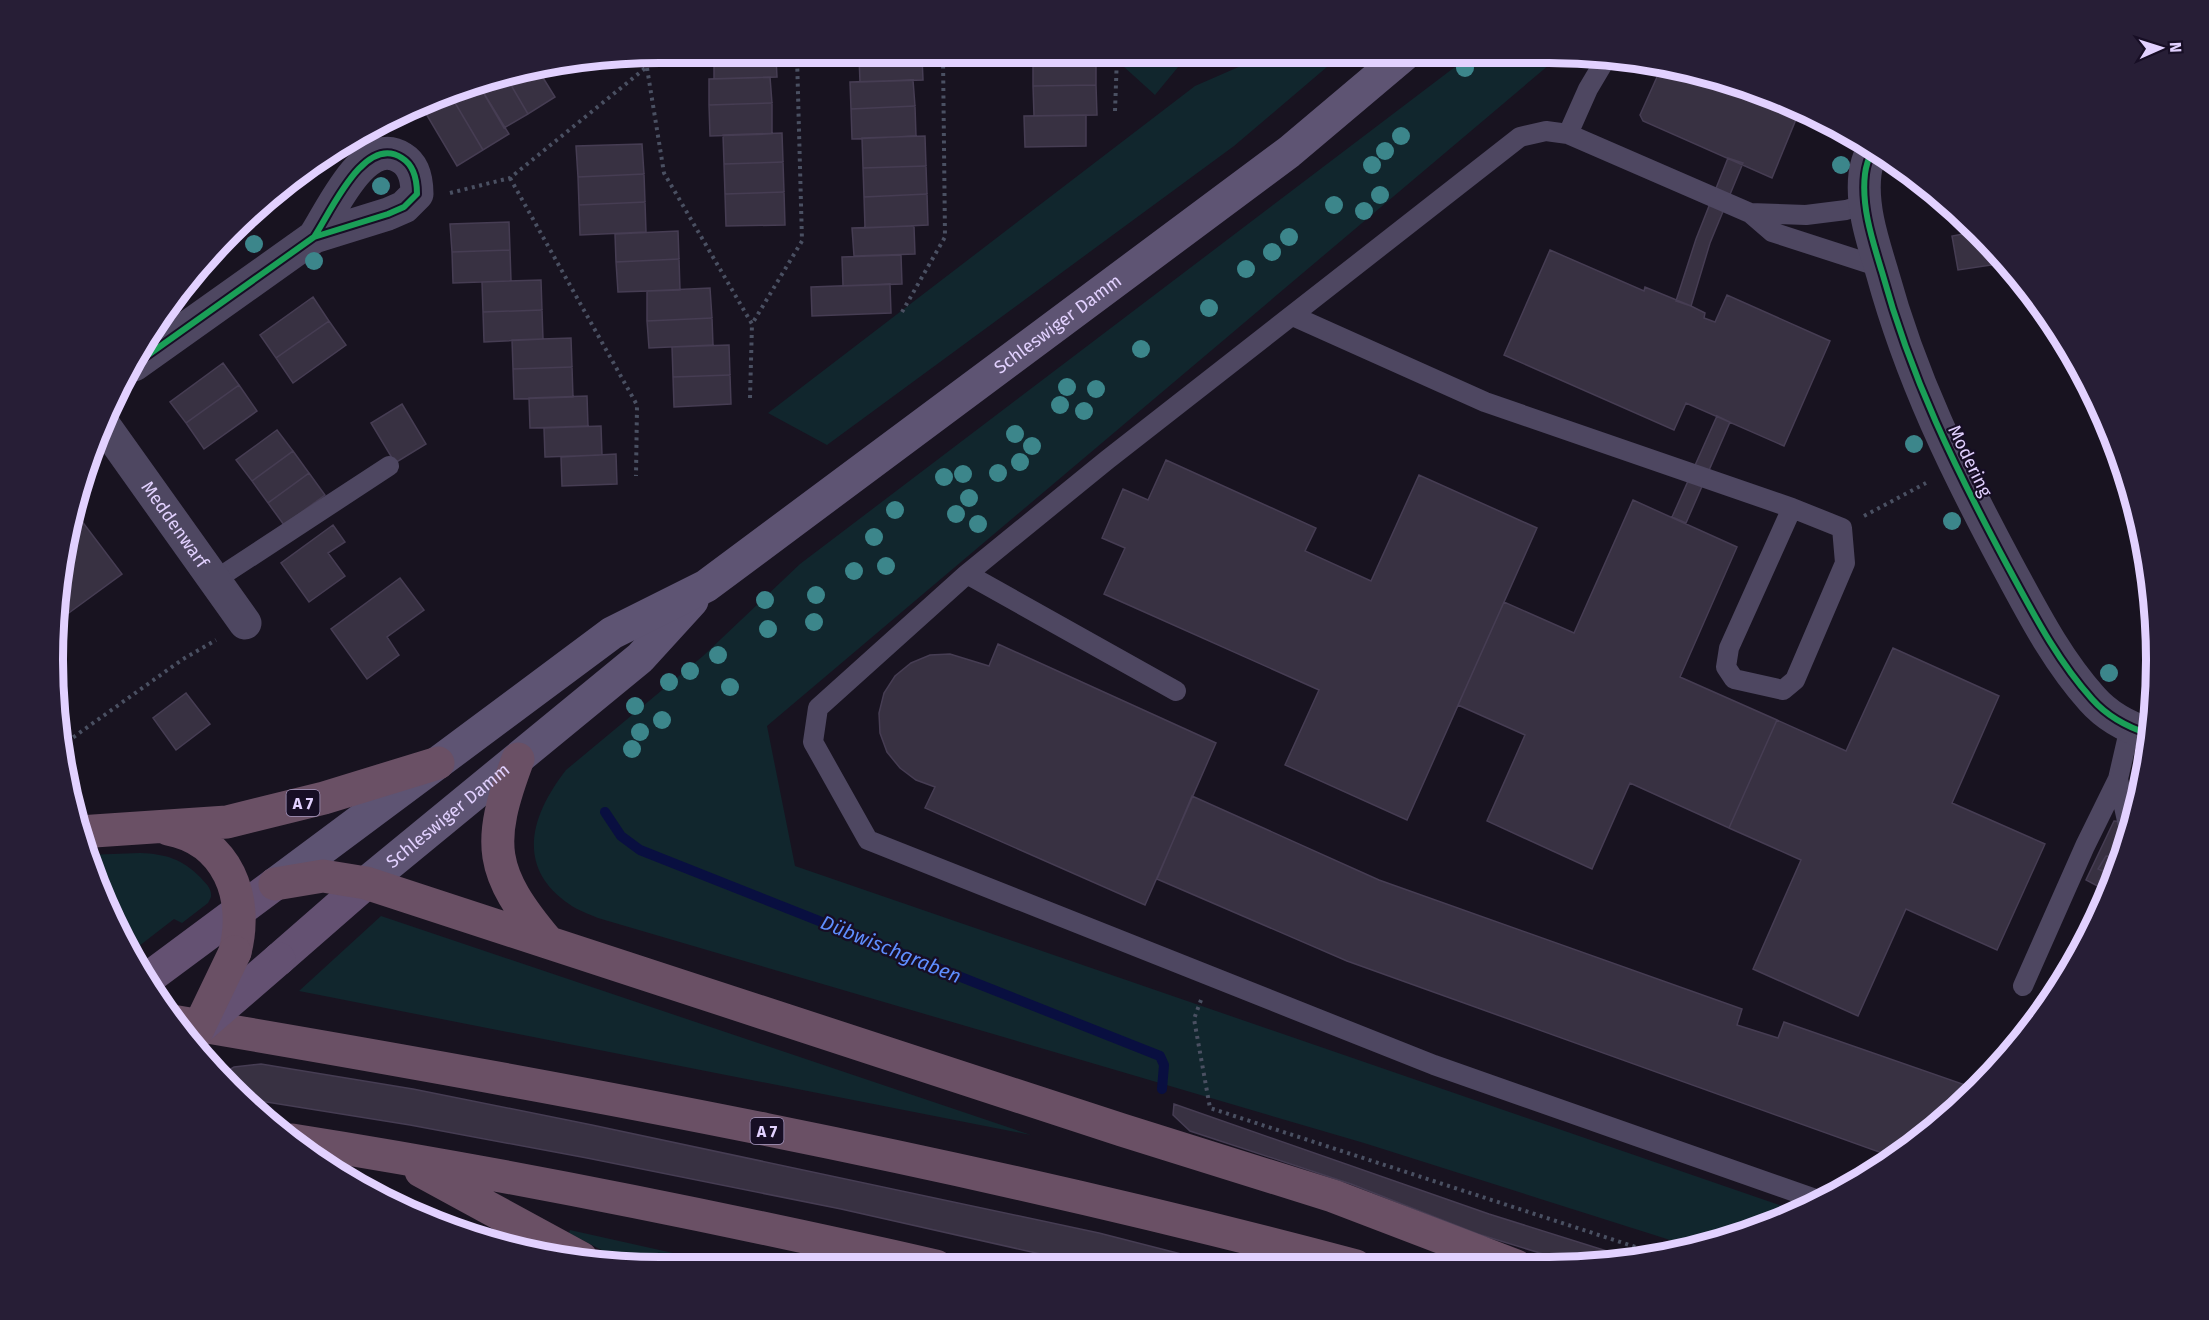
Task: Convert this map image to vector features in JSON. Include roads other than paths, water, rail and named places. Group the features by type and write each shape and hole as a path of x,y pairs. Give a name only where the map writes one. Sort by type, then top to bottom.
{"highway":[{"path":"518,759 504,795 497,829 499,855 503,876 512,896 548,942"},
{"name":"A 7","path":"88,832 226,822 438,763"},
{"name":"A 7","path":"164,828 193,837 210,848 229,871 236,888 240,910"},
{"path":"275,884 323,876 366,883 1110,1126 1333,1196 1492,1257"},
{"path":"188,1026 234,952 239,933 240,910"},
{"name":"A 7","path":"192,1031 412,1062 904,1159 1116,1207 1319,1257"},
{"path":"309,1143 393,1156 653,1205 894,1257"},
{"path":"393,1156 565,1249"}],"main road":[{"name":"Schleswiger Damm","path":"153,975 612,633 706,586 1289,152 1395,63"},
{"name":"Schleswiger Damm","path":"189,1027 279,959 366,883 640,658 706,586"}],"street":[{"path":"146,357 314,237 404,207 417,195 417,183 411,165 401,157 382,154 371,159 350,178 314,237"},
{"name":"Modering","path":"1870,157 1865,175 1866,204 1880,267 1907,357 1956,467 2058,655 2093,700 2139,730"},
{"name":"Meddenwarf","path":"108,431 245,623"}],"lane":[{"path":"1568,134 1588,89 1602,65"},
{"path":"1809,1197 1434,1065 1209,978 868,840 813,742 818,708 967,574 1107,460 1520,137 1546,131 1568,134 1750,213 1772,232 1880,267"},
{"path":"1750,213 1806,215 1846,210 1866,204"},
{"path":"1293,316 1485,402 1792,508 1842,528 1845,563 1795,680 1783,690 1734,678 1726,668 1729,648 1792,508"},
{"path":"215,580 389,466"},
{"path":"967,574 1176,691"},
{"path":"2023,986 2139,730"},
{"path":"2118,779 2126,815"}],"waterway":[{"name":"Dübwischgraben","path":"605,812 621,836 640,850 1160,1056 1164,1065 1162,1089"}]}
